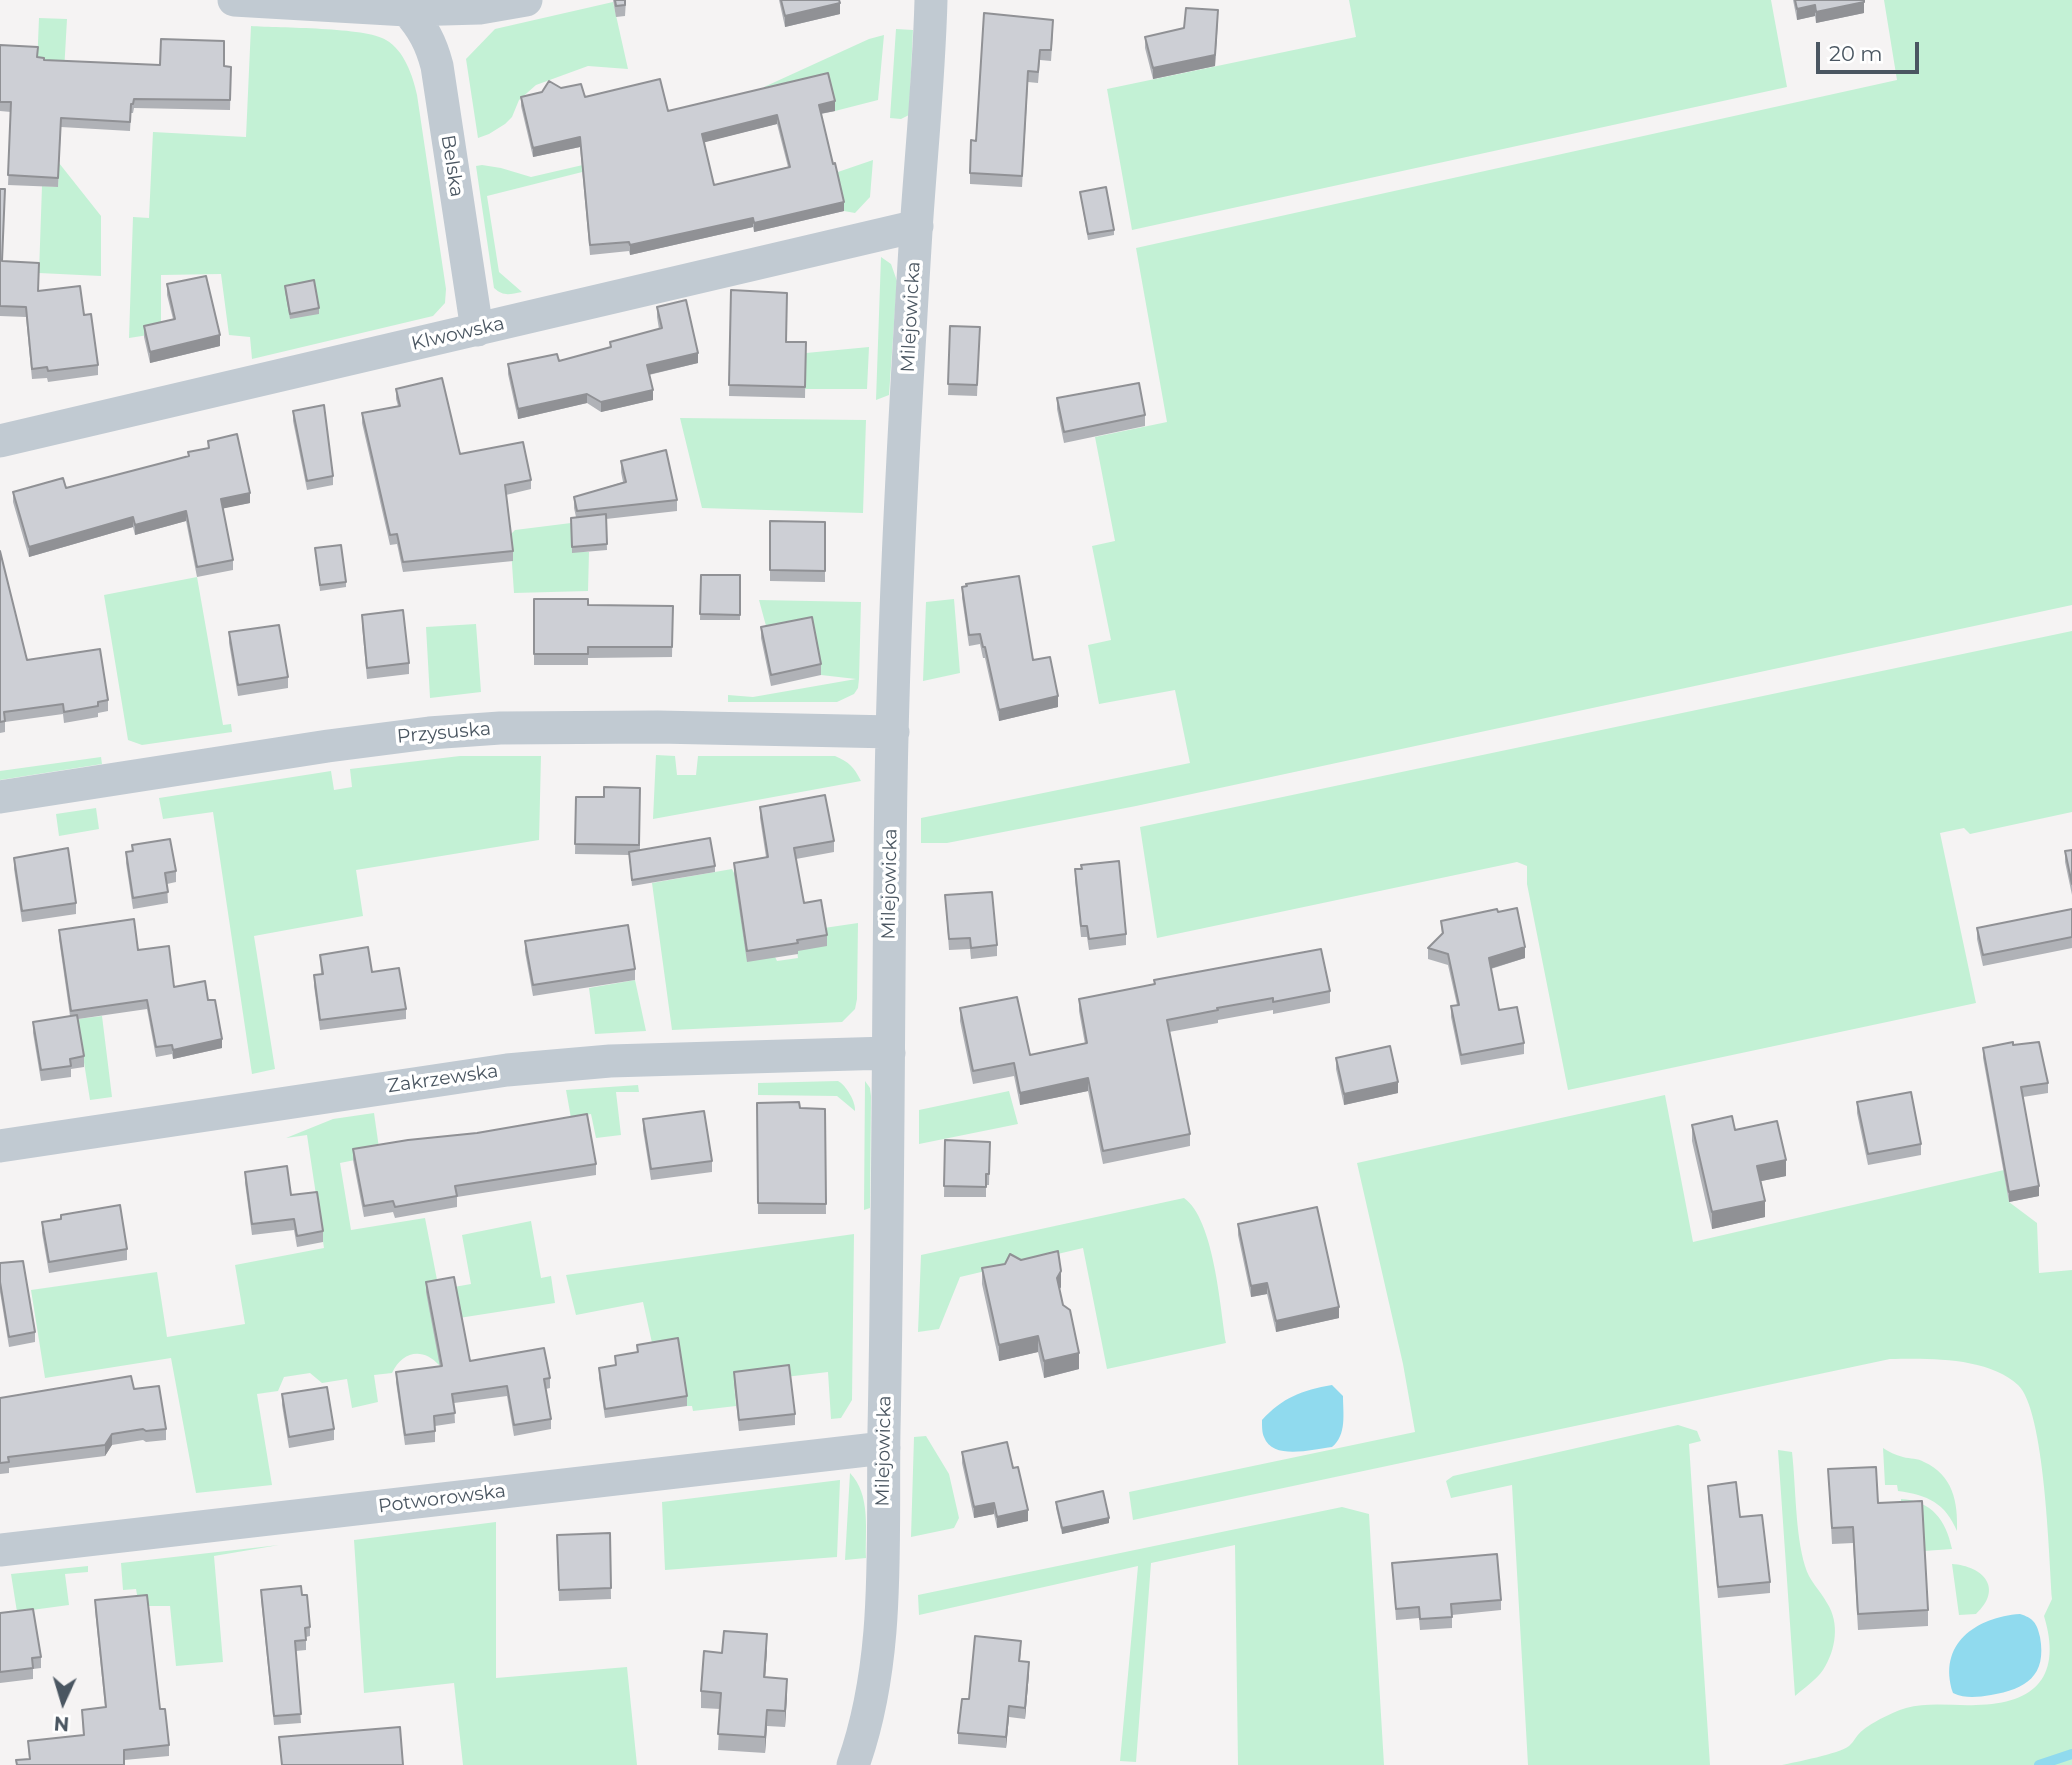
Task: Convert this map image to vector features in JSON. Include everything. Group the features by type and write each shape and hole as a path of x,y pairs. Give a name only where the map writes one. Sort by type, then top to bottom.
{"street":[{"path":"234,0 407,10 480,8 526,0"},
{"name":"Milejowicka","path":"853,1765 864,1732 873,1689 882,1588 893,732 907,379 931,0"},
{"name":"Belska","path":"407,10 422,26 431,43 437,66 477,330"},
{"name":"Klwowska","path":"0,441 917,226"},
{"name":"Przysuska","path":"0,797 328,746 441,732 500,728 658,727 893,732"},
{"name":"Zakrzewska","path":"0,1146 507,1070 610,1061 889,1053"},
{"name":"Potworowska","path":"0,1550 884,1448"}],"green space":[{"path":"1349,0 1771,0 1787,87 1132,230 1107,89 1356,37"},
{"path":"1884,0 2072,0 2072,605 1136,806 947,843 921,843 921,818 1190,763 1175,690 1099,704 1088,645 1111,640 1092,546 1115,541 1095,437 1167,422 1136,248 1897,80"},
{"path":"613,2 628,69 588,66 536,85 519,100 512,117 505,124 478,138 466,59 495,29"},
{"path":"39,18 67,19 61,125 37,66"},
{"path":"251,26 322,29 376,36 392,44 403,57 417,95 446,289 445,303 433,316 252,359 250,337 229,335 221,274 161,275 161,333 129,338 133,217 149,218 153,132 246,137"},
{"path":"896,29 913,30 909,115 901,119 890,118"},
{"path":"884,35 878,100 835,111 828,82 766,97 764,87 869,39"},
{"path":"613,158 614,164 487,196 499,272 522,292 504,294 494,288 476,166 501,168 531,177"},
{"path":"873,160 870,197 855,213 844,211 835,173"},
{"path":"59,163 101,216 101,276 39,273 42,186 58,187"},
{"path":"881,257 891,264 897,281 889,395 876,400"},
{"path":"869,347 867,389 805,389 806,353"},
{"path":"680,418 866,420 863,513 702,508"},
{"path":"571,523 572,552 589,552 588,591 514,593 510,535 515,530"},
{"path":"197,577 223,725 231,724 232,732 142,745 128,740 104,595"},
{"path":"954,599 960,673 923,681 926,602"},
{"path":"759,600 861,602 859,679 854,694 837,702 728,702 728,695 753,697 856,679 821,675 769,637"},
{"path":"476,624 481,692 430,698 426,627"},
{"path":"2072,631 2072,812 1970,834 1964,828 1940,833 1976,1003 1568,1090 1527,884 1527,866 1517,862 1157,938 1140,827"},
{"path":"656,755 675,756 677,775 696,775 698,756 835,756 851,765 861,781 653,819"},
{"path":"460,756 541,756 539,840 356,870 363,916 254,936 275,1069 252,1074 213,812 163,819 159,798 331,771 334,790 352,787 350,769"},
{"path":"101,757 102,764 0,780 0,771"},
{"path":"96,808 99,829 59,836 56,814"},
{"path":"732,869 777,961 798,958 797,951 824,928 858,923 857,999 855,1009 842,1022 672,1030 652,883"},
{"path":"635,980 646,1031 595,1034 589,988"},
{"path":"102,1016 112,1097 90,1100 77,1019"},
{"path":"838,1081 850,1094 855,1111 837,1096 758,1095 758,1083"},
{"path":"865,1081 871,1096 870,1208 864,1210"},
{"path":"638,1085 639,1092 616,1092 621,1135 596,1138 591,1114 571,1118 566,1090"},
{"path":"1009,1091 1018,1124 919,1144 919,1110"},
{"path":"1665,1095 1693,1242 2004,1170 2009,1202 2037,1223 2039,1273 2072,1270 2072,1765 1782,1765 1844,1749 1867,1727 1906,1708 1976,1705 2015,1699 2040,1682 2046,1670 2050,1655 2044,1616 2052,1599 2044,1486 2034,1423 2027,1400 2018,1385 2006,1376 1975,1364 1940,1359 1890,1359 1133,1520 1129,1492 1415,1432 1403,1364 1357,1163"},
{"path":"374,1113 380,1155 340,1163 351,1230 425,1218 439,1290 467,1361 439,1365 433,1359 420,1354 407,1356 392,1373 374,1375 378,1402 352,1408 347,1379 322,1383 310,1373 284,1377 278,1391 257,1394 272,1485 196,1493 171,1358 45,1378 31,1290 157,1272 167,1337 245,1324 235,1265 324,1248 307,1135 286,1138 333,1119"},
{"path":"1184,1198 1194,1209 1209,1244 1226,1343 1107,1369 1083,1248 960,1277 939,1329 918,1332 921,1255"},
{"path":"531,1221 541,1278 551,1276 555,1303 459,1318 454,1287 471,1284 462,1235"},
{"path":"854,1234 852,1400 841,1418 831,1419 828,1372 734,1383 736,1406 693,1411 692,1406 687,1406 654,1352 643,1302 576,1315 566,1275"},
{"path":"1678,1425 1697,1431 1701,1441 1689,1444 1710,1765 1528,1765 1512,1485 1451,1498 1446,1481 1453,1476"},
{"path":"926,1436 949,1474 959,1518 954,1528 911,1537 914,1437"},
{"path":"1883,1448 1897,1455 1922,1461 1942,1474 1955,1500 1957,1531 1947,1514 1934,1502 1898,1491 1897,1485 1885,1485"},
{"path":"1778,1450 1792,1452 1798,1525 1805,1566 1831,1611 1835,1628 1831,1654 1823,1670 1795,1696"},
{"path":"850,1473 857,1482 864,1502 866,1558 845,1560"},
{"path":"840,1480 837,1557 665,1570 662,1502"},
{"path":"1901,1499 1921,1504 1936,1514 1946,1529 1952,1549 1924,1551 1901,1518"},
{"path":"1342,1507 1369,1514 1384,1765 1238,1765 1235,1545 1151,1563 1136,1762 1120,1761 1138,1566 919,1615 918,1595"},
{"path":"496,1522 496,1678 627,1667 637,1765 463,1765 454,1683 364,1693 354,1540"},
{"path":"279,1545 214,1556 223,1662 176,1666 170,1606 139,1606 136,1589 123,1590 121,1563"},
{"path":"1952,1564 1973,1569 1986,1580 1989,1587 1988,1596 1976,1614 1959,1615"},
{"path":"88,1566 88,1572 65,1574 69,1605 17,1612 11,1574"}],"water":[{"path":"1332,1385 1343,1396 1343,1416 1340,1436 1332,1447 1294,1452 1276,1449 1269,1444 1263,1435 1262,1420 1270,1412 1293,1396"},
{"path":"2020,1614 2034,1622 2040,1637 2040,1662 2037,1671 2024,1684 2003,1692 1977,1697 1953,1693 1949,1676 1951,1660 1964,1636 1989,1621"}],"building":[{"path":"615,0 625,0 625,5 616,6"},
{"path":"781,0 839,0 840,3 785,16"},
{"path":"1795,0 1864,2 1816,12 1815,5 1797,9"},
{"path":"1186,8 1218,10 1215,55 1153,68 1145,37 1184,28"},
{"path":"984,13 1053,20 1051,50 1040,50 1038,72 1028,71 1022,176 970,173 971,140 976,141"},
{"path":"161,39 224,41 224,66 231,67 230,100 134,99 130,122 61,118 58,178 8,175 11,102 0,102 0,45 38,47 37,57 44,60 160,65"},
{"path":"828,73 835,101 819,105 844,202 754,223 753,218 630,245 629,242 590,245 580,137 533,148 521,97 542,92 549,81 561,88 581,84 585,97 660,79 668,111","holes":["777,115 790,167 714,185 702,134"]},
{"path":"1106,187 1114,230 1088,234 1080,192"},
{"path":"0,189 5,189 2,261 39,263 38,291 80,286 84,315 91,314 98,365 48,371 47,367 32,369 26,307 0,306"},
{"path":"206,276 220,335 150,352 144,326 175,319 167,284"},
{"path":"314,280 319,308 290,314 285,286"},
{"path":"731,290 787,293 786,342 806,342 805,387 729,385"},
{"path":"686,300 698,353 647,365 653,390 601,402 587,394 518,409 508,364 557,354 559,361 611,347 610,342 662,328 657,307"},
{"path":"950,326 980,327 977,385 948,384"},
{"path":"442,378 460,454 523,442 531,480 505,485 513,551 403,562 397,534 390,535 362,413 400,406 396,389"},
{"path":"1139,383 1145,415 1064,432 1057,398"},
{"path":"324,405 333,476 307,481 293,411"},
{"path":"237,434 250,493 221,499 233,560 197,567 186,511 135,525 133,517 29,547 13,492 63,478 66,488 189,456 188,452 209,448 208,441"},
{"path":"666,450 677,500 577,511 574,497 626,482 621,461"},
{"path":"606,514 607,544 572,547 571,518"},
{"path":"770,521 825,522 825,571 770,570"},
{"path":"341,545 346,582 320,585 315,548"},
{"path":"0,551 27,660 100,649 108,700 98,702 98,706 64,712 63,704 4,712 5,721 0,722"},
{"path":"701,575 740,575 740,615 700,614"},
{"path":"1019,576 1033,660 1050,657 1058,696 999,710 980,634 969,635 962,587 967,586 966,584"},
{"path":"534,599 588,599 588,605 673,606 672,647 588,647 588,654 534,654"},
{"path":"403,610 409,663 367,668 362,615"},
{"path":"812,617 821,664 771,675 761,627"},
{"path":"279,625 288,677 238,685 229,632"},
{"path":"604,787 640,788 639,845 575,844 576,797 604,797"},
{"path":"825,795 834,841 794,848 804,903 821,900 827,935 797,940 798,943 747,951 734,863 768,857 760,807"},
{"path":"710,838 715,866 632,880 629,852"},
{"path":"170,839 176,871 165,873 168,892 133,898 126,852 133,851 132,845"},
{"path":"68,848 76,903 22,911 14,858"},
{"path":"2072,850 2072,884 2065,851"},
{"path":"1119,861 1126,934 1089,939 1087,926 1081,926 1075,869 1082,869 1081,865"},
{"path":"992,892 997,945 971,948 970,938 949,939 945,895"},
{"path":"1517,908 1525,947 1489,958 1499,1010 1517,1007 1524,1043 1461,1055 1451,1006 1459,1005 1448,954 1428,948 1443,933 1441,921 1497,909 1498,912"},
{"path":"2072,909 2072,937 1983,955 1977,928"},
{"path":"134,919 138,950 169,946 174,987 205,981 208,1000 215,1000 222,1039 173,1050 172,1045 156,1047 147,1000 71,1011 59,930"},
{"path":"628,925 635,969 533,985 525,941"},
{"path":"368,947 372,972 399,968 406,1009 320,1020 314,975 323,974 320,955"},
{"path":"1321,949 1330,991 1273,1002 1273,998 1167,1020 1190,1134 1103,1151 1088,1078 1020,1093 1014,1063 973,1071 960,1008 1017,997 1030,1055 1087,1043 1079,999 1155,984 1154,980"},
{"path":"77,1015 84,1056 70,1059 71,1066 41,1070 33,1022"},
{"path":"2013,1042 2013,1045 2039,1042 2048,1083 2021,1087 2039,1186 2009,1192 1983,1048"},
{"path":"1390,1046 1398,1082 1344,1094 1336,1058"},
{"path":"1911,1092 1921,1144 1868,1154 1857,1102"},
{"path":"799,1102 800,1108 825,1109 826,1204 758,1203 757,1103"},
{"path":"704,1111 712,1161 651,1169 643,1119"},
{"path":"587,1114 596,1164 455,1186 457,1196 395,1207 393,1201 364,1206 353,1149 477,1133"},
{"path":"1732,1116 1735,1130 1777,1121 1786,1160 1757,1166 1765,1201 1712,1212 1692,1125"},
{"path":"945,1140 990,1142 986,1187 944,1186"},
{"path":"287,1166 291,1195 317,1192 323,1231 297,1236 294,1219 252,1224 245,1172"},
{"path":"120,1205 127,1249 49,1262 42,1222 61,1219 61,1215"},
{"path":"1317,1207 1339,1307 1276,1321 1267,1283 1251,1286 1238,1224"},
{"path":"1058,1251 1061,1271 1057,1278 1063,1305 1070,1310 1079,1353 1044,1361 1038,1336 999,1345 982,1268 1005,1264 1010,1254 1021,1260"},
{"path":"23,1261 35,1332 9,1337 0,1282 0,1263"},
{"path":"454,1277 470,1361 544,1348 550,1378 544,1379 551,1419 514,1425 507,1386 452,1394 455,1413 434,1416 435,1431 405,1435 396,1372 442,1366 426,1282"},
{"path":"678,1338 687,1396 605,1409 599,1368 616,1365 615,1356 638,1352 637,1345"},
{"path":"789,1365 795,1414 739,1420 734,1372"},
{"path":"131,1376 134,1389 159,1386 166,1429 143,1429 112,1434 105,1445 8,1457 9,1462 0,1463 0,1398"},
{"path":"327,1387 334,1429 289,1437 282,1394"},
{"path":"1007,1442 1013,1468 1018,1467 1028,1510 997,1517 994,1503 974,1507 962,1452"},
{"path":"1876,1467 1878,1503 1922,1501 1928,1610 1858,1614 1853,1527 1832,1528 1828,1469"},
{"path":"1736,1482 1740,1517 1762,1515 1770,1582 1718,1587 1708,1486"},
{"path":"1103,1491 1109,1518 1062,1528 1056,1502"},
{"path":"610,1533 611,1588 559,1590 557,1535"},
{"path":"1497,1554 1501,1600 1451,1604 1452,1617 1420,1619 1419,1607 1396,1609 1392,1563"},
{"path":"301,1586 302,1595 307,1595 310,1627 305,1628 306,1640 295,1641 301,1714 274,1716 261,1590"},
{"path":"147,1595 160,1709 165,1709 169,1745 124,1750 124,1765 17,1765 16,1760 30,1759 28,1741 84,1735 82,1710 106,1707 95,1600"},
{"path":"33,1609 41,1657 32,1658 33,1668 0,1672 0,1613"},
{"path":"724,1631 767,1634 764,1677 787,1679 785,1711 767,1710 765,1737 718,1734 721,1693 701,1691 704,1651 722,1653"},
{"path":"975,1636 1021,1641 1019,1661 1029,1662 1025,1708 1009,1706 1006,1737 958,1733 962,1699 969,1699"},
{"path":"400,1727 403,1765 282,1765 279,1737"}],"waterway":[{"path":"2039,1765 2072,1754"}]}
